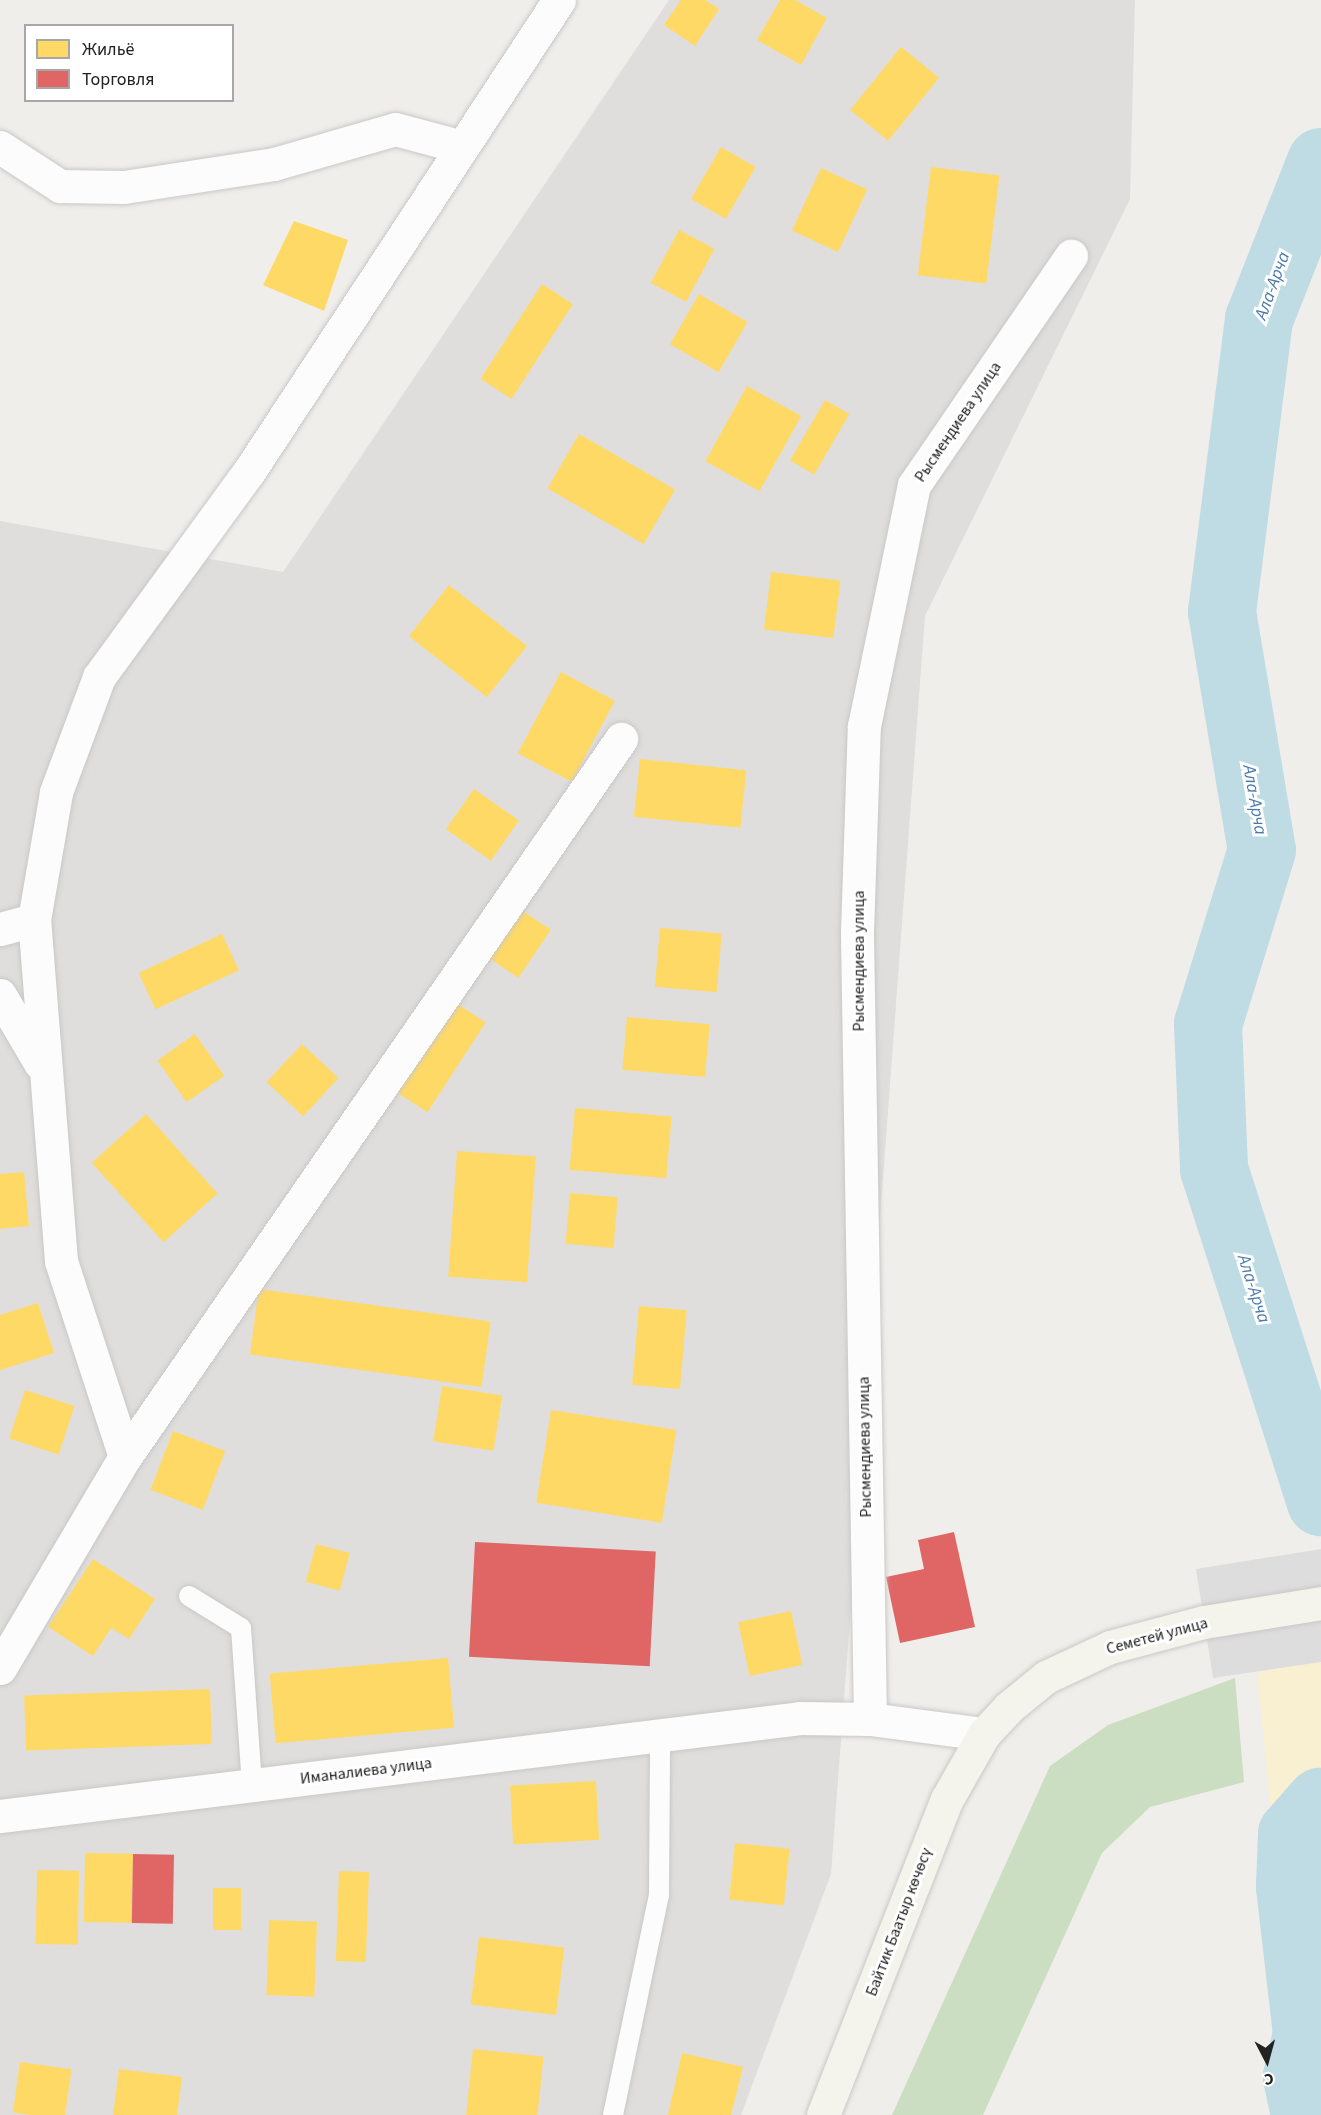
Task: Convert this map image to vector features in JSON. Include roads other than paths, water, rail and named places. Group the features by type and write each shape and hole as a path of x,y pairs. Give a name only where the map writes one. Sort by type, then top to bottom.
{"main road":[{"name":"Семетей улица","path":"984,1734 1046,1677 1110,1647 1204,1622 1321,1603"},
{"name":"Байтик Баатыр көчөсү","path":"823,2115 947,1799 984,1734"}],"street":[{"path":"125,1457 61,1261 44,1070 34,920 56,792 99,677 248,473 459,146 559,0"},
{"path":"0,147 60,186 124,187 274,164 395,129 459,146"},
{"name":"Рысмендиева улица","path":"870,1719 857,932 864,726 914,486 1071,256"},
{"path":"0,1668 125,1457 621,739"},
{"path":"0,929 34,920"},
{"path":"0,995 44,1070"},
{"name":"Иманалиева улица","path":"0,1816 252,1784 660,1737 800,1718 870,1719 984,1734"}],"lane":[{"path":"189,1596 241,1628 252,1784"},
{"path":"613,2115 659,1895 660,1737"}],"waterway":[{"name":"Ала-Арча","path":"1321,162 1259,319 1222,612 1262,850 1208,1024 1214,1169 1321,1502"},
{"path":"1305,2115 1297,2077 1307,2034 1290,1886 1292,1834 1320,1802"}]}
